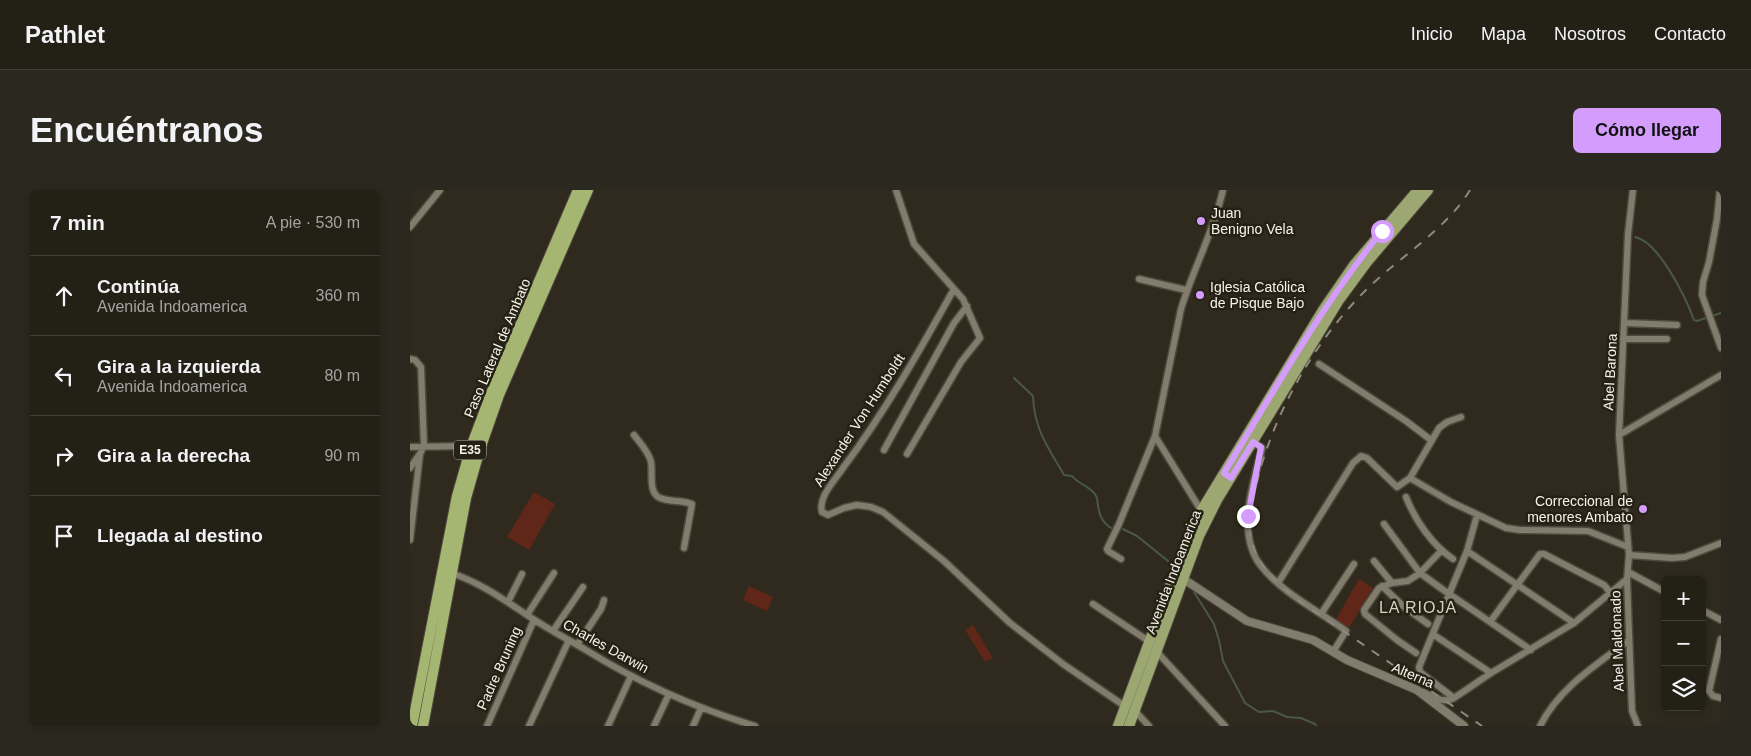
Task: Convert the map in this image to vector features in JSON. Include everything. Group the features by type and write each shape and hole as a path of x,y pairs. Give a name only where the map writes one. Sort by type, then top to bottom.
{"highway":[{"name":"Paso Lateral de Ambato","path":"423,726 434,640 457,496 471,447 492,391 578,190"},
{"name":"Paso Lateral de Ambato","path":"412,726 451,573 466,498 480,449 499,395 588,190"}],"main road":[{"name":"Avenida Indoamerica","path":"1118,726 1130,709 1156,652 1180,576 1180,559 1205,513 1323,310 1354,265 1418,190"},
{"name":"Avenida Indoamerica","path":"1227,475 1253,442 1339,300 1367,262 1428,190"},
{"name":"Avenida Indoamerica","path":"1129,726 1130,709 1150,642 1180,576"}],"street":[{"path":"410,227 440,190"},
{"path":"896,190 914,244 963,299 980,338 962,360 907,454"},
{"path":"1121,559 1107,549 1155,436 1186,290 1217,213 1223,190"},
{"name":"Abel Barona","path":"1629,555 1619,435 1628,234 1633,190"},
{"path":"1720,190 1717,219 1709,262 1703,282 1702,295 1721,348"},
{"path":"1139,278 1186,290"},
{"name":"Alexander Von Humboldt","path":"954,289 864,440 830,485 822,503 822,512 828,515 857,505 871,507 883,512 944,561 1010,623 1063,664 1130,709"},
{"path":"884,450 954,323 967,306"},
{"path":"1624,323 1677,325"},
{"path":"1623,340 1668,339"},
{"path":"410,359 415,360 421,367 424,446 410,468"},
{"path":"1319,364 1406,421 1431,440"},
{"path":"1619,435 1721,375"},
{"path":"1278,583 1358,457 1367,458 1397,487 1410,478 1439,428 1461,416"},
{"path":"634,435 649,455 653,490 656,496 661,499 692,504 684,548"},
{"path":"1155,436 1205,513"},
{"path":"1253,442 1262,448 1248,508 1250,539 1260,565 1278,583 1346,632 1333,652"},
{"path":"410,447 461,446"},
{"path":"410,540 420,454"},
{"path":"1410,478 1477,514 1513,530 1588,531 1628,547"},
{"path":"1406,497 1414,515 1441,551 1453,559"},
{"path":"1477,514 1467,551 1419,670 1454,698 1491,673 1574,623 1627,579"},
{"path":"1384,524 1420,572 1450,595 1531,650"},
{"path":"1629,555 1685,557 1721,543"},
{"path":"1416,654 1365,614 1364,607 1382,586 1408,581 1441,551"},
{"path":"1467,551 1574,623"},
{"path":"1490,622 1540,554 1544,554 1604,584 1610,592"},
{"name":"Abel Maldonado","path":"1629,555 1627,579 1632,711 1638,726"},
{"path":"1374,561 1392,583"},
{"path":"1321,614 1354,564"},
{"path":"1628,572 1661,590"},
{"name":"Charles Darwin","path":"451,573 465,578 508,602 534,620 631,676 702,708 755,726"},
{"path":"526,615 554,573"},
{"path":"508,602 522,574"},
{"name":"Alterna","path":"1180,576 1247,621 1306,638 1347,660 1441,700 1446,701 1454,698"},
{"path":"1382,586 1403,606 1428,624"},
{"path":"553,630 583,587"},
{"path":"577,645 601,609 604,600"},
{"path":"1093,604 1150,642"},
{"path":"1706,612 1721,620"},
{"name":"Padre Bruning","path":"487,726 534,620"},
{"path":"1434,635 1491,673"},
{"path":"1721,639 1709,691 1713,696 1721,698"},
{"path":"529,726 570,640"},
{"path":"1540,726 1547,712 1574,682 1629,640"},
{"path":"1156,652 1225,726"},
{"path":"608,726 631,676"},
{"path":"1417,690 1464,726"},
{"path":"654,726 669,694"},
{"path":"693,726 702,708"},
{"path":"1130,709 1149,726"}],"shaded area":[{"path":"534,492 555,504 529,550 507,537"},
{"path":"1359,579 1373,588 1347,631 1334,623"},
{"path":"749,586 773,597 767,611 743,600"},
{"path":"973,625 993,658 985,662 965,630"}],"waterway":[{"path":"1635,237 1644,241 1662,260 1685,298 1694,320 1697,321 1721,313"},
{"path":"1014,378 1033,396 1039,428 1064,475 1072,476 1094,493 1097,498 1099,512 1105,523 1111,528"},
{"path":"1123,529 1137,536 1168,561"},
{"path":"1194,592 1214,624 1223,661 1245,703 1259,712 1273,711 1287,717 1301,718 1316,726"}],"railway":[{"path":"1470,190 1435,231 1379,278 1347,310 1313,356 1284,406 1273,433 1263,460 1250,512 1249,525 1254,548 1263,565 1298,600 1482,726"}],"place":[{"name":"Juan Benigno Vela","path":"1201,221"},
{"name":"Iglesia Católica de Pisque Bajo","path":"1200,295"},
{"name":"Correccional de menores Ambato","path":"1643,509"}],"district":[{"name":"LA RIOJA","path":"1418,607"}],"route":[{"path":"1248,516 1248,508 1262,448 1253,442 1231,478 1224,473 1323,310 1354,265 1382,231"}]}
